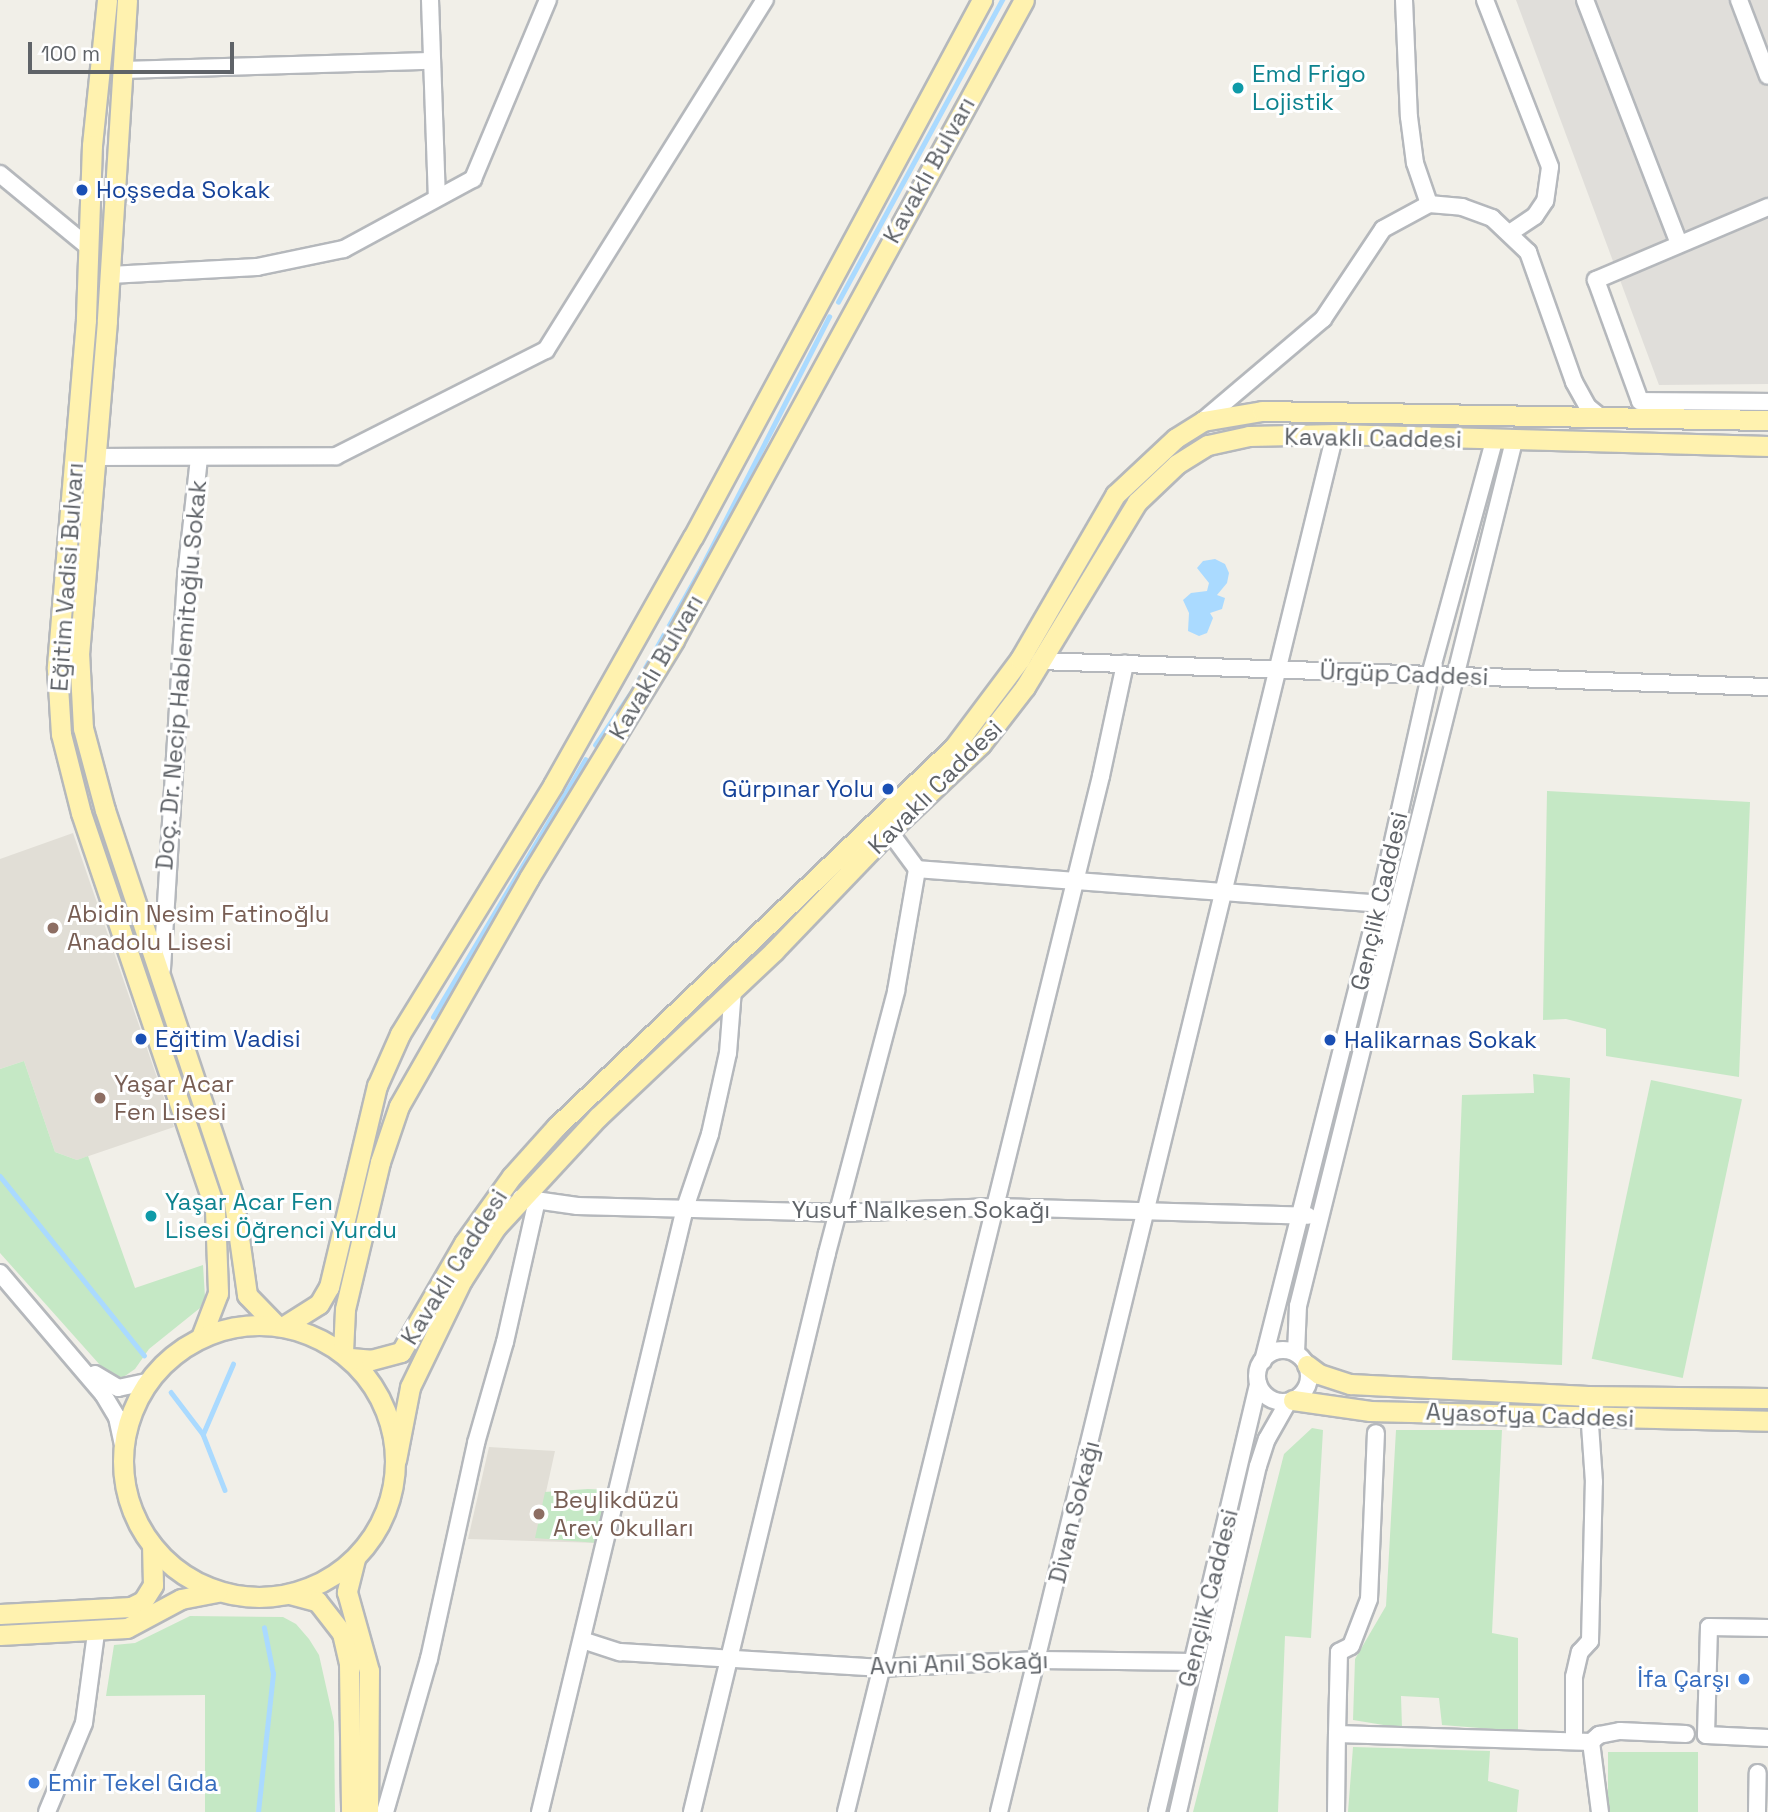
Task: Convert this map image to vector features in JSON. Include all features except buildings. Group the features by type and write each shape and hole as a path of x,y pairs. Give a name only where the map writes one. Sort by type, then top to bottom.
{"main road":[{"name":"Eğitim Vadisi Bulvarı","path":"107,0 85,244 87,274 57,669 61,734 81,813 215,1210 218,1293 201,1337"},
{"name":"Eğitim Vadisi Bulvarı","path":"127,0 110,275 79,652 83,728 105,810 162,974 233,1195 247,1295 280,1325"},
{"name":"Kavaklı Bulvarı","path":"280,1325 319,1304 329,1286 377,1086 400,1034 553,785 693,537 982,0"},
{"name":"Kavaklı Bulvarı","path":"347,1355 345,1309 380,1162 399,1106 529,878 674,640 1024,0"},
{"path":"87,274 110,275"},
{"name":"Kavaklı Caddesi","path":"347,1355 371,1360 401,1352 464,1243 512,1176 556,1127 954,747 1020,659 1115,495 1152,456 1203,421 1262,411 1603,419 1768,419"},
{"name":"Kavaklı Caddesi","path":"355,1559 385,1514 416,1375 462,1280 496,1227 529,1201 598,1117 733,990 1007,715 1137,502 1177,464 1208,445 1249,436 1335,434 1494,441 1768,446"},
{"path":"355,1559 321,1583 289,1594 255,1597 219,1591 194,1581 152,1545 128,1499 123,1445 130,1416 147,1382 162,1364 201,1337 230,1327 280,1325 347,1355 379,1394 389,1418 396,1460"},
{"name":"Ayasofya Caddesi","path":"1301,1359 1319,1374 1350,1384 1588,1396 1768,1398"},
{"name":"Ayasofya Caddesi","path":"1291,1401 1370,1410 1768,1421"},
{"path":"0,1614 131,1607 143,1601 153,1585 152,1545"},
{"path":"355,1559 347,1592 369,1671 368,1812"},
{"path":"0,1635 96,1633 140,1624 181,1599 219,1591"},
{"path":"289,1594 317,1601 342,1633 349,1664 352,1812"}],"street":[{"path":"430,0 430,61 437,196"},
{"path":"110,275 257,267 344,249 437,196 473,179 548,0"},
{"path":"95,457 199,459 336,456 546,350 765,0"},
{"path":"1404,0 1409,117 1415,163 1429,204"},
{"path":"1485,0 1550,167 1540,208 1511,232"},
{"path":"1586,0 1679,244"},
{"path":"1739,0 1768,76"},
{"path":"122,70 430,61"},
{"path":"0,174 85,244"},
{"path":"1203,421 1323,319 1383,229 1429,204 1462,207 1492,218 1511,232 1528,252 1574,382 1588,407 1603,419"},
{"path":"1768,207 1596,280 1640,401 1768,402"},
{"name":"Divan Sokağı","path":"999,1812 1147,1211 1222,888 1335,434"},
{"name":"Gençlik Caddesi","path":"1263,1360 1379,904 1430,675 1494,441"},
{"name":"Gençlik Caddesi","path":"1301,1359 1298,1306 1322,1219 1514,441"},
{"name":"Doç. Dr. Necip Hablemitoğlu Sokak","path":"162,974 161,930 185,590 199,459"},
{"name":"Ürgüp Caddesi","path":"1040,661 1768,687"},
{"path":"846,1812 879,1668 1075,882 1125,664"},
{"path":"692,1812 726,1657 896,991 917,869 889,831"},
{"path":"917,869 1075,882 1222,888 1379,904"},
{"path":"540,1812 685,1208 710,1134 728,1053 733,990"},
{"path":"385,1812 429,1659 476,1443 505,1342 529,1201"},
{"name":"Yusuf Nalkesen Sokağı","path":"529,1201 838,1213 995,1207 1300,1214 1322,1219"},
{"path":"0,1273 67,1349 110,1405 123,1445"},
{"path":"67,1349 111,1386 134,1388 147,1382"},
{"path":"1278,1351 1301,1359 1309,1382 1291,1401 1268,1398 1258,1384 1263,1360 1278,1351"},
{"name":"Gençlik Caddesi","path":"1157,1812 1258,1384"},
{"path":"1574,1741 1574,1677 1580,1652 1590,1641 1594,1482 1588,1396"},
{"name":"Gençlik Caddesi","path":"1178,1812 1258,1466 1266,1439 1291,1401"},
{"path":"1336,1812 1339,1652 1351,1646 1369,1600 1376,1433"},
{"path":"1768,1628 1709,1627 1706,1735 1768,1738"},
{"path":"47,1812 84,1723 96,1633"},
{"name":"Avni Anıl Sokağı","path":"582,1640 620,1651 879,1668 1038,1660 1193,1662"},
{"path":"1337,1734 1591,1742 1599,1735 1620,1731 1686,1734"},
{"path":"1591,1742 1600,1812"},
{"path":"1757,1812 1758,1773"}],"shaded area":[{"path":"1516,0 1768,0 1768,384 1659,385"},
{"path":"73,833 174,1127 77,1160 55,1152 24,1061 0,1069 0,859"},
{"name":"Beylikdüzü Arev Okulları","path":"489,1447 555,1451 546,1492 609,1490 598,1543 468,1539"}],"green space":[{"path":"1547,791 1750,802 1739,1077 1606,1056 1606,1029 1566,1019 1543,1020"},
{"path":"24,1061 55,1152 77,1160 88,1156 135,1288 203,1265 205,1297 200,1308 149,1349 135,1369 122,1378 108,1374 0,1253 0,1069"},
{"path":"1533,1074 1570,1078 1562,1365 1452,1360 1462,1095 1534,1093"},
{"path":"1651,1080 1742,1099 1683,1378 1592,1359"},
{"path":"1312,1428 1323,1430 1311,1638 1285,1636 1278,1812 1193,1812 1284,1454"},
{"path":"1396,1430 1502,1430 1492,1633 1518,1638 1518,1731 1442,1725 1439,1698 1401,1696 1402,1728 1353,1720 1355,1659 1386,1606"},
{"path":"609,1490 598,1543 535,1538 545,1492"},
{"path":"190,1616 283,1617 296,1624 309,1639 319,1655 334,1722 335,1812 205,1812 205,1695 106,1696 114,1645 135,1643"},
{"path":"1353,1747 1490,1751 1488,1781 1519,1790 1517,1812 1348,1812"},
{"path":"1608,1752 1698,1752 1698,1812 1608,1812"}],"water":[{"path":"1215,559 1225,564 1229,573 1227,583 1217,595 1225,598 1222,609 1210,613 1213,618 1207,633 1199,636 1188,631 1189,613 1183,600 1191,593 1207,591 1209,583 1197,568 1203,561"}],"waterway":[{"path":"838,302 1002,0"},
{"path":"595,745 632,691 701,568 829,317"},
{"path":"433,1017 585,760"},
{"path":"0,1176 144,1355"},
{"path":"203,1434 233,1364"},
{"path":"171,1392 203,1434 225,1490"},
{"path":"258,1812 273,1674 264,1628"}],"place":[{"name":"Emd Frigo Lojistik","path":"1238,88"},
{"name":"Hoşseda Sokak","path":"82,190"},
{"name":"Gürpınar Yolu","path":"888,789"},
{"name":"Abidin Nesim Fatinoğlu Anadolu Lisesi","path":"53,928"},
{"name":"Eğitim Vadisi","path":"141,1039"},
{"name":"Halikarnas Sokak","path":"1330,1040"},
{"name":"Yaşar Acar Fen Lisesi","path":"100,1098"},
{"name":"Yaşar Acar Fen Lisesi Öğrenci Yurdu","path":"151,1216"},
{"name":"Beylikdüzü Arev Okulları","path":"539,1514"},
{"name":"İfa Çarşı","path":"1744,1679"},
{"name":"Emir Tekel Gıda","path":"34,1783"}]}
